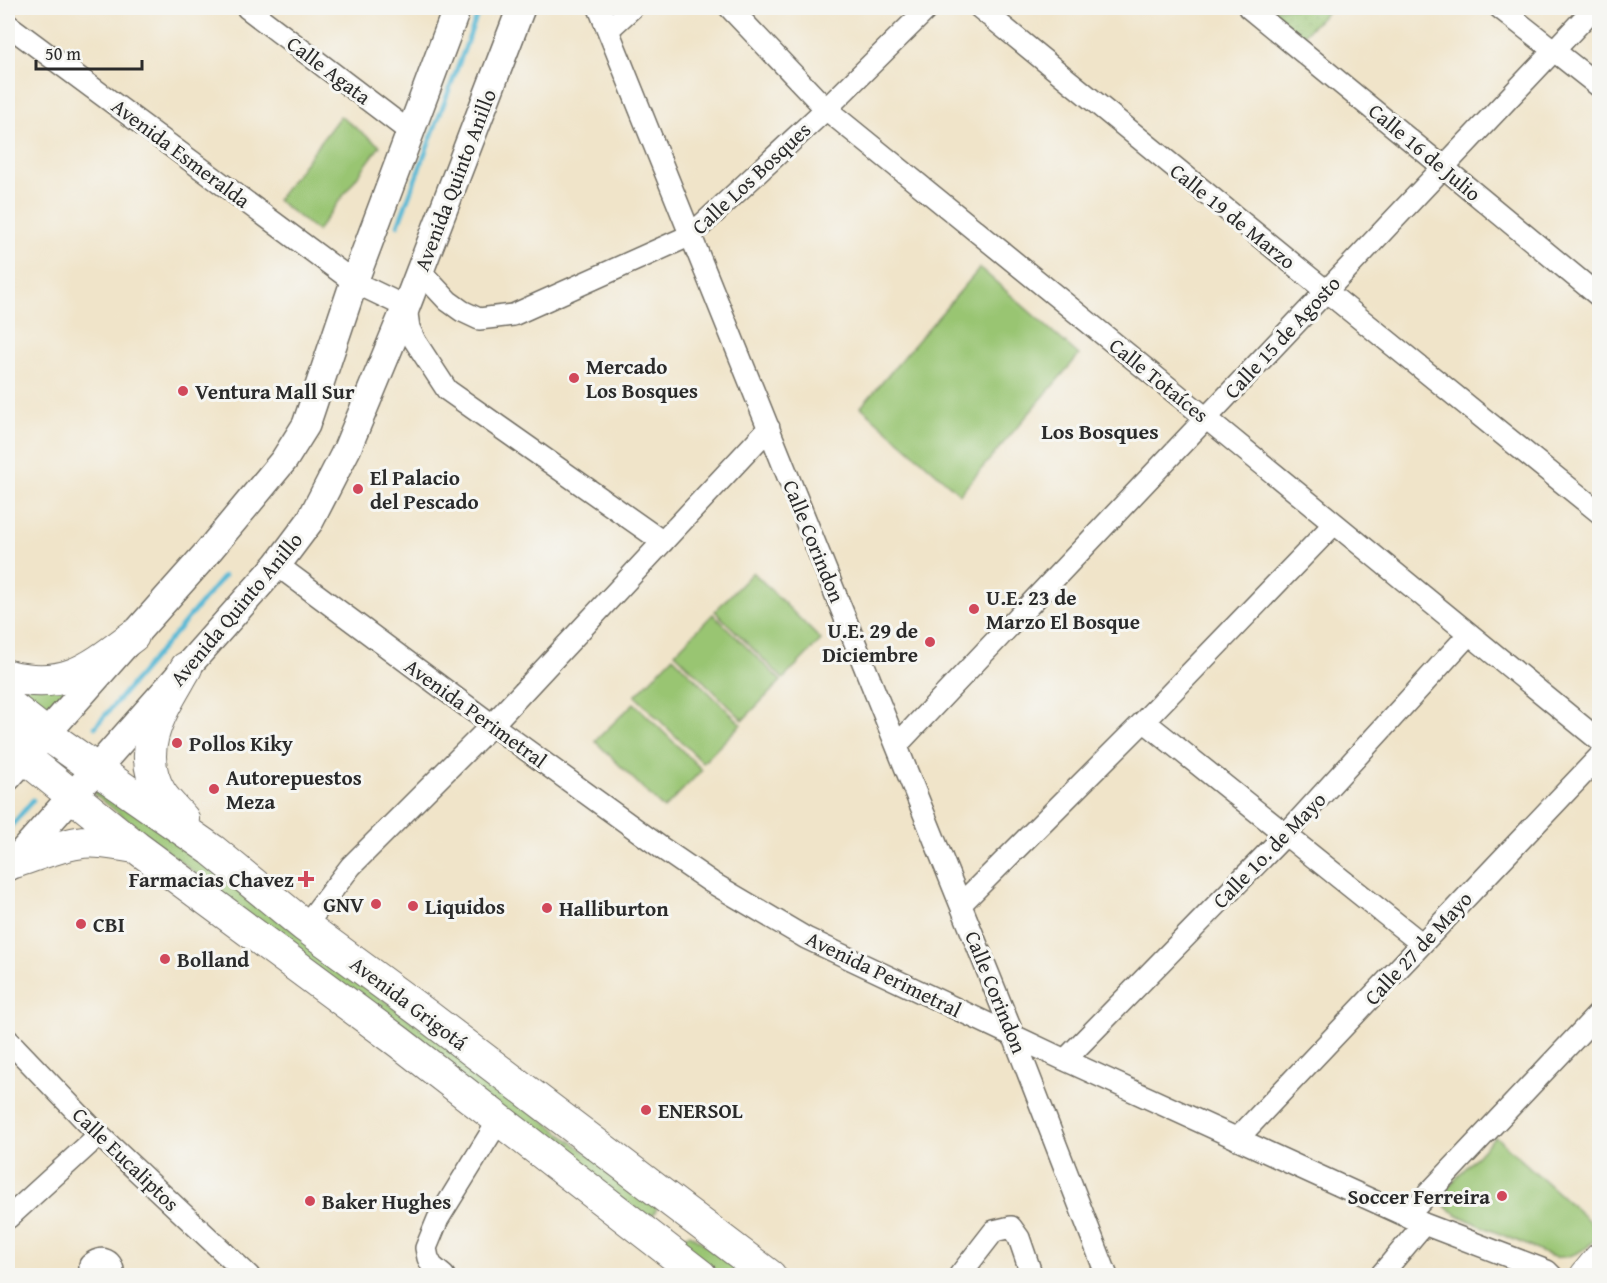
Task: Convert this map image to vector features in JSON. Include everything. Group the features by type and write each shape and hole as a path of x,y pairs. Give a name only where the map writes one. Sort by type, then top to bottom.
{"highway":[{"path":"8,676 43,682 68,677 95,664 133,636"},
{"path":"186,668 161,712 153,732 150,763 162,795 212,850"},
{"name":"Avenida Grigotá","path":"8,704 46,734 212,850 305,926 770,1275"},
{"name":"Avenida Grigotá","path":"14,759 72,796 136,847 499,1119 690,1268"},
{"path":"11,865 85,842 136,847"},
{"path":"641,1229 652,1226 661,1219 664,1208 661,1193"},
{"path":"690,1268 676,1246 680,1233 690,1226 704,1226"},
{"path":"1586,1275 1599,1259"}],"main road":[{"path":"14,759 46,734 206,554 284,460 306,425 354,282 457,8"},
{"name":"Avenida Quinto Anillo","path":"11,865 277,565 310,521 347,449 406,307 521,8"}],"street":[{"name":"Calle Agata","path":"248,8 410,132"},
{"name":"Calle Corindon","path":"599,8 961,904 1107,1275"},
{"path":"608,30 632,8"},
{"name":"Calle Totaíces","path":"730,8 826,109 1599,741"},
{"name":"Calle Los Bosques","path":"420,271 448,301 462,311 479,318 513,315 691,235 826,109 928,8"},
{"name":"Calle 19 de Marzo","path":"980,8 1599,513"},
{"name":"Calle 16 de Julio","path":"1249,8 1599,297"},
{"path":"1500,8 1599,87"},
{"name":"Calle 15 de Agosto","path":"897,745 1594,8"},
{"name":"Avenida Esmeralda","path":"8,25 354,282"},
{"path":"354,282 406,307 409,328 415,341 447,390 663,542"},
{"path":"305,926 351,866 492,725 769,428"},
{"path":"961,904 1144,721 1334,524"},
{"name":"Avenida Perimetral","path":"277,565 663,849 711,882 806,938 1014,1037 1416,1220 1547,1271 1552,1275"},
{"name":"Calle 1o. de Mayo","path":"1065,1060 1286,834 1469,634"},
{"path":"1144,721 1422,944"},
{"name":"Calle 27 de Mayo","path":"1237,1139 1599,756"},
{"path":"1380,1275 1416,1220 1599,1012"},
{"name":"Calle Eucaliptos","path":"8,1040 99,1135 249,1275"},
{"path":"444,1275 432,1266 426,1248 438,1219 499,1119"},
{"path":"8,1218 99,1135"},
{"path":"959,1275 994,1231 1011,1227 1019,1238 1032,1275"},
{"path":"90,1275 90,1265 100,1259 111,1264 113,1275"}],"green space":[{"path":"1248,8 1331,8 1293,45"},
{"path":"340,116 380,146 317,231 277,200"},
{"path":"980,268 1079,355 960,494 861,407"},
{"path":"753,572 821,640 783,679 715,611"},
{"path":"713,614 781,681 743,720 675,653"},
{"path":"673,657 741,724 703,763 635,696"},
{"path":"81,677 50,722 8,689"},
{"path":"634,703 702,770 664,809 595,741"},
{"path":"104,788 657,1206 652,1217 648,1218 526,1131 94,794 98,789"},
{"name":"Soccer Ferreira","path":"1495,1136 1599,1230 1588,1247 1568,1256 1555,1257 1544,1254 1467,1220 1445,1206 1442,1194"},
{"path":"690,1234 749,1275 719,1275 686,1251 683,1239"}],"waterway":[{"path":"398,225 480,8"},
{"path":"95,727 224,576"},
{"path":"8,830 33,800"}],"place":[{"name":"Mercado Los Bosques","path":"574,378"},
{"name":"Ventura Mall Sur","path":"183,391"},
{"name":"El Palacio del Pescado","path":"358,489"},
{"name":"U.E. 23 de Marzo El Bosque","path":"974,609"},
{"name":"U.E. 29 de Diciembre","path":"930,642"},
{"name":"Pollos Kiky","path":"177,743"},
{"name":"Autorepuestos Meza","path":"214,789"},
{"name":"Farmacias Chavez","path":"306,879"},
{"name":"GNV","path":"376,904"},
{"name":"Liquidos","path":"413,906"},
{"name":"Halliburton","path":"547,908"},
{"name":"CBI","path":"81,924"},
{"name":"Bolland","path":"165,959"},
{"name":"ENERSOL","path":"646,1110"},
{"name":"Soccer Ferreira","path":"1502,1196"},
{"name":"Baker Hughes","path":"310,1201"}],"district":[{"name":"Los Bosques","path":"1100,431"}]}
